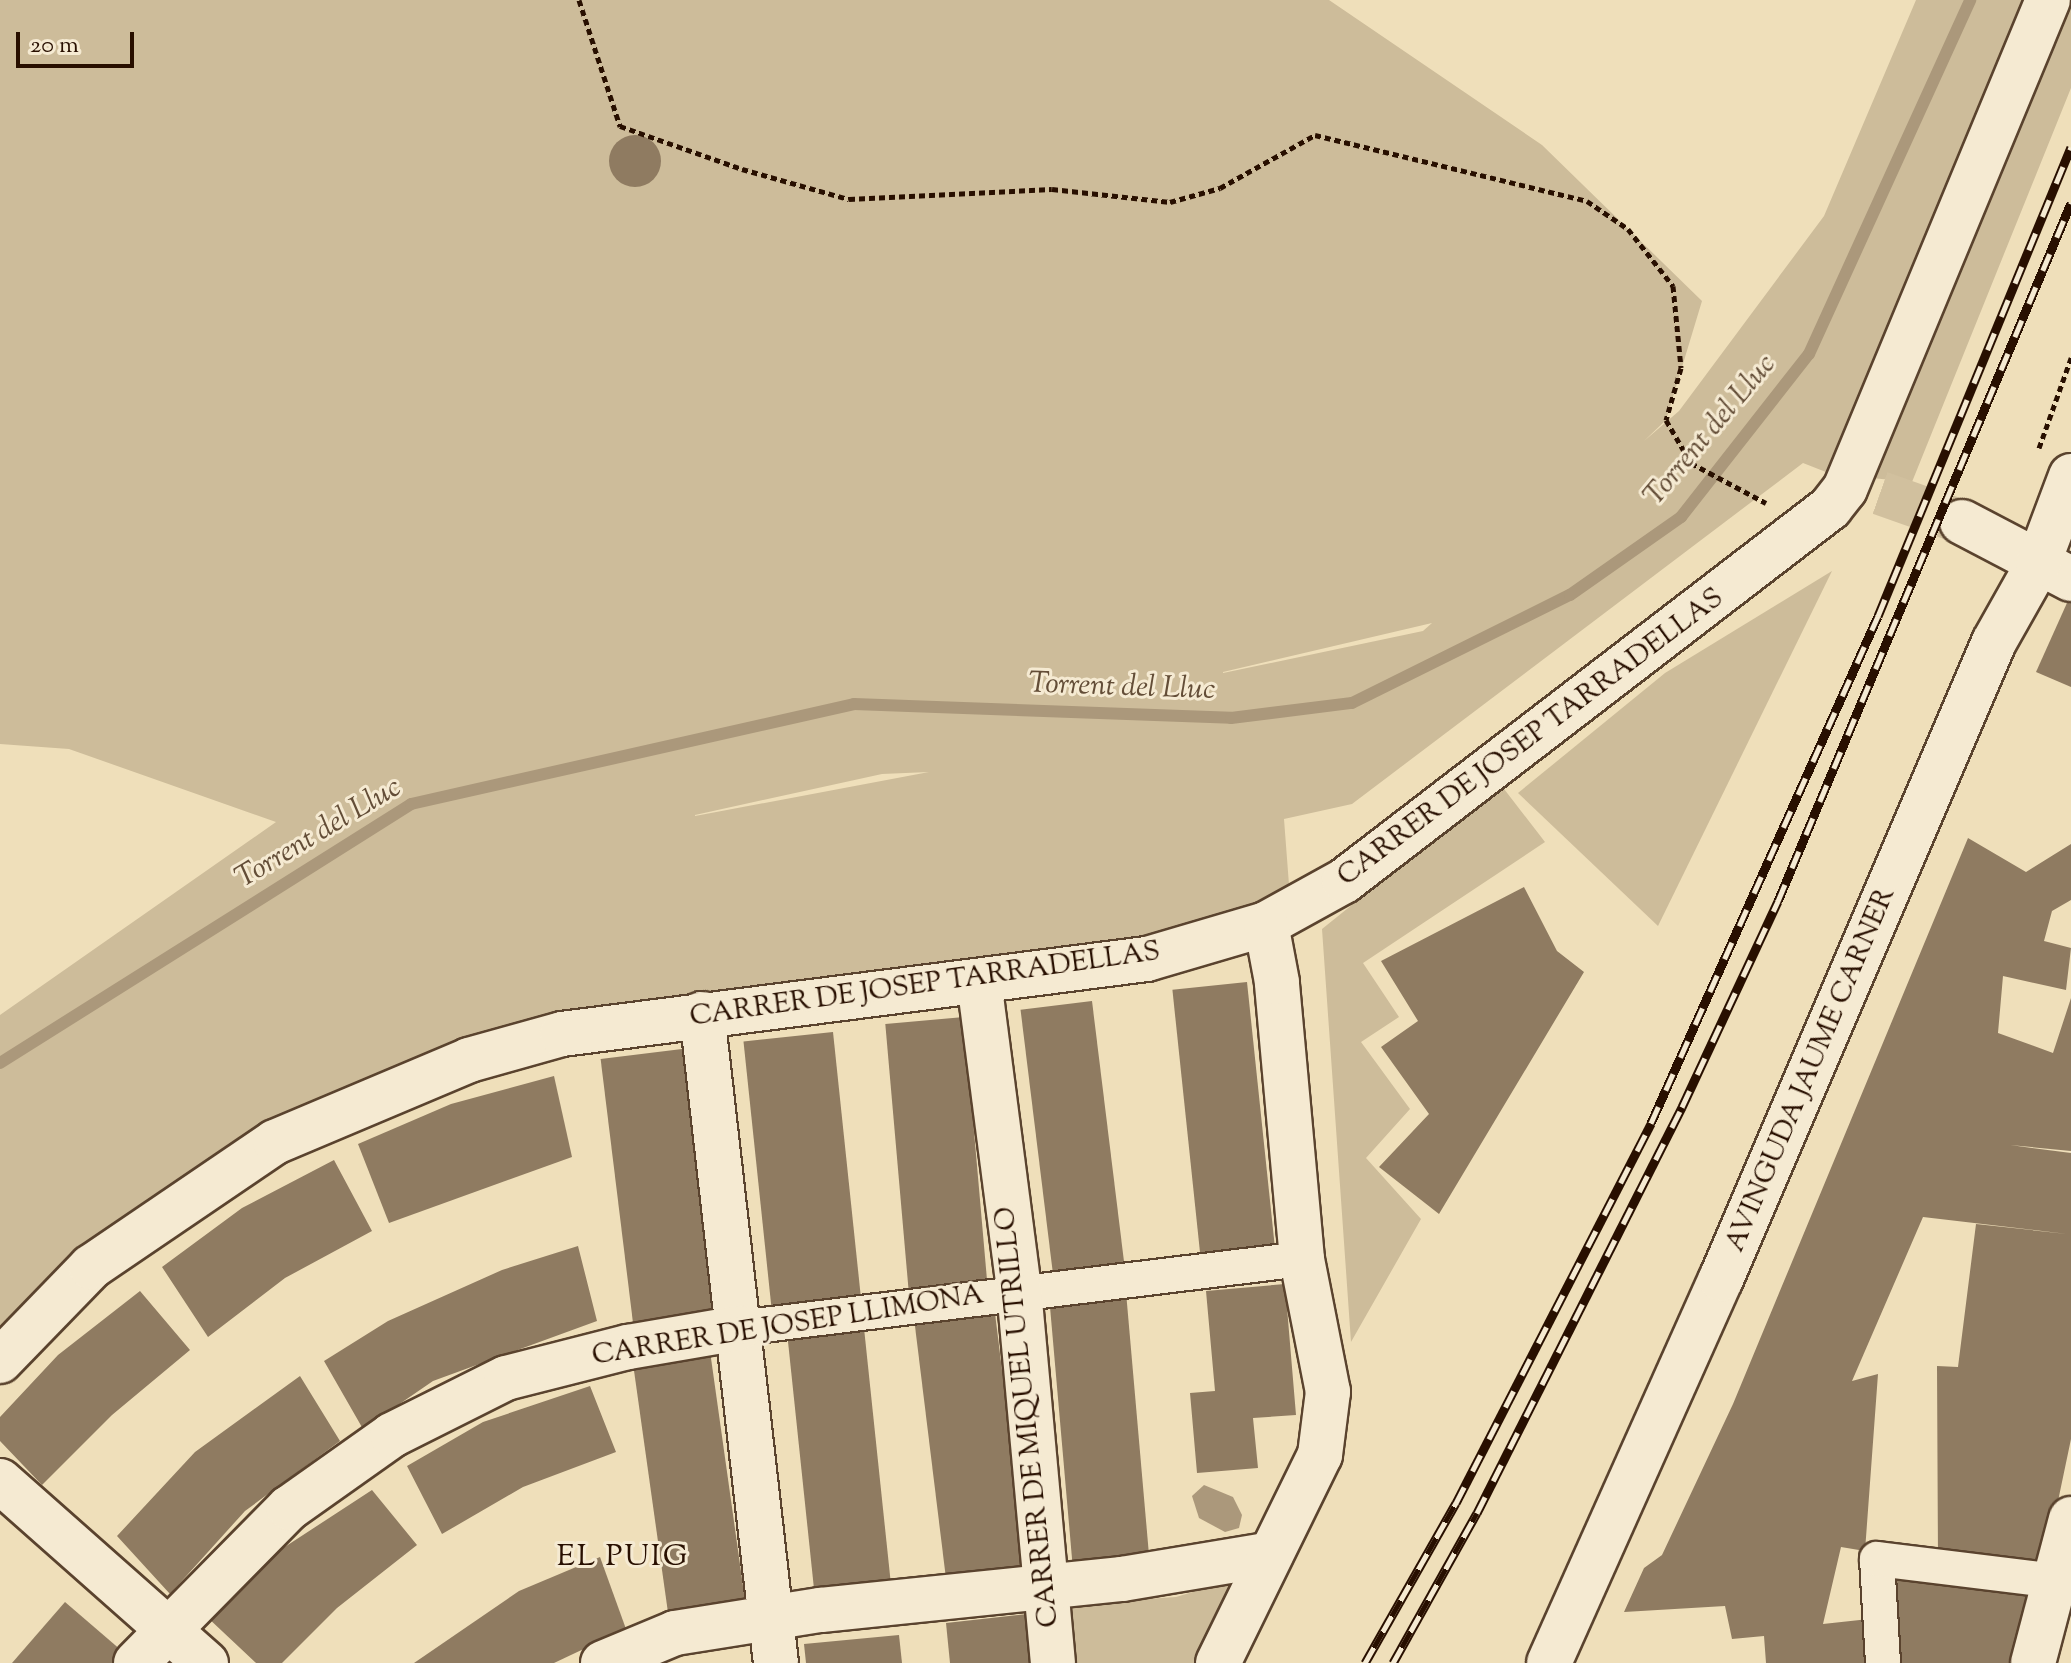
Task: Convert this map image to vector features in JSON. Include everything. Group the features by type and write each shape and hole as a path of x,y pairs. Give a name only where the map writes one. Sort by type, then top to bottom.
{"street":[{"name":"CARRER DE JOSEP TARRADELLAS","path":"0,1361 91,1267 275,1142 469,1060 562,1034 1147,959 1266,924 1344,881 1863,491 2048,0"},
{"name":"AVINGUDA JAUME CARNER","path":"1549,1663 1721,1279 1994,642 2054,571 2071,476"},
{"path":"1962,522 2054,571"},
{"path":"1218,1663 1320,1455 1328,1392 1302,1259 1277,982 1266,924"},
{"name":"CARRER DE MIQUEL UTRILLO","path":"979,981 1019,1290 1043,1587 1053,1663"},
{"path":"702,1014 776,1663"},
{"name":"CARRER DE JOSEP LLIMONA","path":"136,1663 167,1627 289,1508 392,1435 506,1378 628,1347 739,1328 1019,1290 1302,1259"},
{"path":"0,1481 206,1663"},
{"path":"2047,1656 2057,1581 2071,1519"},
{"path":"603,1663 675,1633 771,1618 1043,1587 1271,1554"},
{"path":"1883,1663 1877,1559 2057,1581"}],"path":[{"path":"579,0 620,126 742,169 849,199 1052,189 1170,202 1220,188 1315,135 1587,201 1628,229 1673,286 1681,368 1666,420 1691,463 1739,487"}],"shaded area":[{"path":"0,0 1329,0 1542,145 1702,301 1666,420 1644,441 1679,411 1824,216 1916,0 2071,0 2071,88 1912,482 1831,474 1803,463 1352,804 1284,819 1290,898 1149,940 315,1103 0,1349 0,1015 276,822 69,749 0,744","holes":["1432,623 1423,631 1223,673 1223,672","929,772 695,816 882,774"]},
{"path":"1832,571 1658,926 1518,793 1665,673"},
{"path":"1501,785 1545,842 1363,963 1399,1017 1361,1042 1410,1109 1366,1158 1421,1219 1351,1342 1322,929"},
{"path":"1204,1485 1233,1497 1242,1515 1239,1528 1225,1532 1199,1518 1192,1496"},
{"path":"1243,1577 1204,1663 1067,1663 1059,1605 1176,1597"}],"building":[{"path":"635,135 653,143 661,161 653,179 635,187 617,179 609,161 617,143"},
{"path":"2071,594 2071,687 2036,672"},
{"path":"1968,838 2026,872 2071,844 2071,900 2052,911 2044,941 2071,948 2066,990 2003,976 1998,1033 2053,1053 2071,998 2071,1151 2010,1145 2071,1153 2071,1439 2044,1568 1938,1560 1937,1366 1958,1367 1976,1224 2067,1234 1923,1217 1852,1381 1878,1374 1865,1551 1841,1547 1823,1624 1869,1619 1871,1663 1766,1663 1764,1636 1732,1639 1725,1606 1624,1612 1644,1568 1662,1555 1733,1404"},
{"path":"1524,887 1557,951 1584,972 1439,1214 1379,1167 1429,1114 1381,1047 1418,1021 1381,961"},
{"path":"1247,982 1275,1251 1201,1258 1172,990"},
{"path":"1092,1001 1124,1264 1053,1273 1021,1010"},
{"path":"964,1017 987,1282 908,1289 885,1024"},
{"path":"833,1032 861,1302 772,1311 743,1041"},
{"path":"682,1049 715,1321 634,1331 601,1059"},
{"path":"554,1076 572,1157 389,1223 358,1144 451,1104"},
{"path":"334,1160 372,1231 285,1278 208,1337 162,1267 242,1208"},
{"path":"578,1246 597,1321 433,1381 363,1429 324,1361 388,1321 502,1270"},
{"path":"1285,1284 1296,1415 1253,1418 1258,1468 1197,1473 1190,1393 1215,1391 1206,1291"},
{"path":"140,1291 190,1350 112,1415 42,1485 0,1441 0,1417 58,1355"},
{"path":"1126,1292 1150,1564 1073,1571 1049,1299"},
{"path":"994,1305 1027,1572 946,1582 914,1315"},
{"path":"864,1328 891,1589 815,1597 787,1336"},
{"path":"710,1351 746,1609 669,1620 633,1362"},
{"path":"300,1376 340,1441 245,1511 170,1594 117,1536 195,1452"},
{"path":"590,1386 616,1452 523,1487 442,1534 407,1466 483,1422"},
{"path":"372,1490 417,1545 337,1608 282,1663 256,1663 206,1616 277,1552"},
{"path":"600,1557 626,1629 554,1663 414,1663 519,1591"},
{"path":"1884,1571 2029,1589 2017,1663 1891,1663"},
{"path":"65,1602 122,1651 112,1663 12,1663"},
{"path":"1027,1614 1032,1663 950,1663 946,1623"},
{"path":"899,1635 902,1663 806,1663 804,1644"}],"waterway":[{"name":"Torrent del Lluc","path":"0,1063 411,804 854,704 1231,718 1352,703 1570,595 1681,517 1809,354 1970,0"}],"tunnel":[{"path":"1880,493 1962,522"}],"railway":[{"path":"1365,1663 1456,1503 1651,1123 1878,616 2071,147"},
{"path":"1393,1663 1477,1513 1682,1107 1778,901 2071,203"}],"district":[{"name":"EL PUIG","path":"623,1558"}]}
